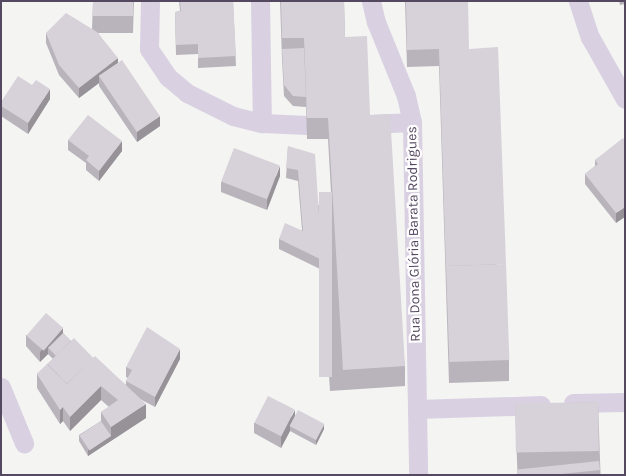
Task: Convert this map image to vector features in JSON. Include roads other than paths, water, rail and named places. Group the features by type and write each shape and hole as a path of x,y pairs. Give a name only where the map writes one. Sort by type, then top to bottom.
{"street":[{"path":"150,1 149,49 168,77 208,105 262,123 307,125"},
{"path":"260,1 262,123"},
{"name":"Rua Dona Glória Barata Rodrigues","path":"371,1 376,22 406,96 412,122 418,475"},
{"path":"578,1 594,45 625,99"},
{"path":"370,124 412,122"},
{"path":"1,387 24,443"},
{"path":"417,409 625,402"}]}
